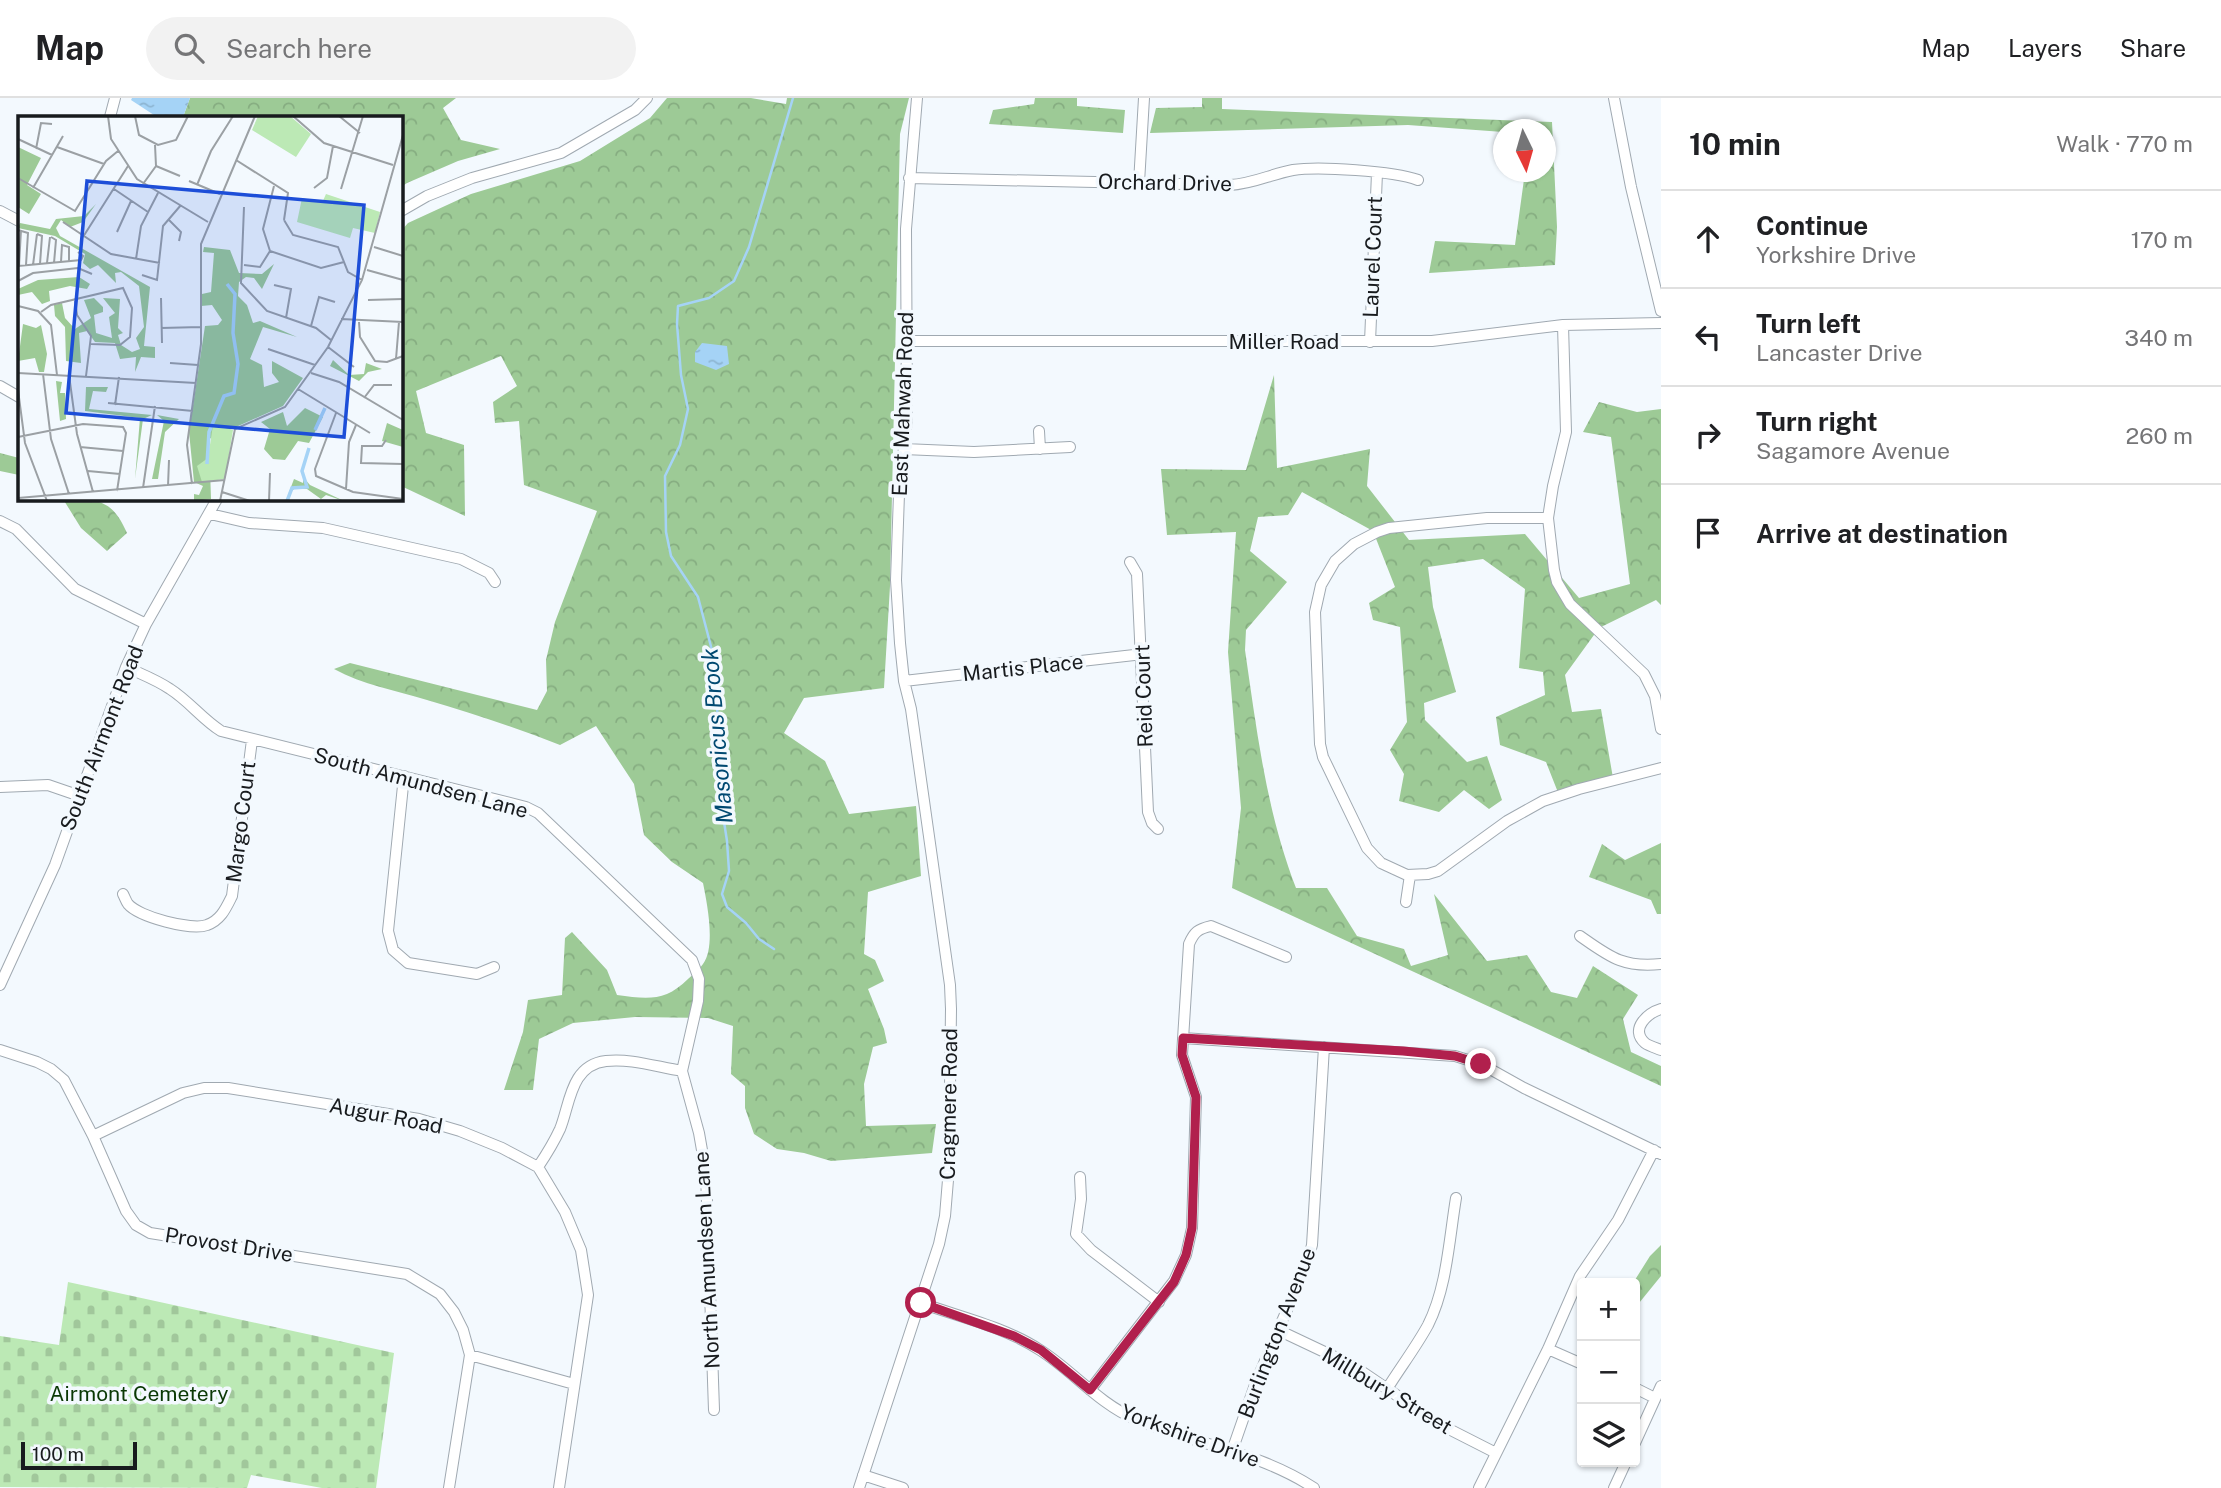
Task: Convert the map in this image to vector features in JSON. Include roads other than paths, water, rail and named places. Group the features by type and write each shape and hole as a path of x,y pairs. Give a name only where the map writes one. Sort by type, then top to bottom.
{"street":[{"path":"110,116 115,98"},
{"path":"402,210 427,196 480,175 561,153 635,110 647,98"},
{"name":"East Mahwah Road","path":"911,709 904,681 895,580 899,494 907,419 906,229 917,98"},
{"path":"1139,183 1144,98"},
{"path":"1614,98 1631,187 1661,312"},
{"name":"Orchard Drive","path":"909,178 1242,185 1279,174 1310,169 1407,176 1418,180"},
{"name":"Laurel Court","path":"1370,342 1377,173"},
{"path":"0,211 18,220"},
{"name":"Miller Road","path":"907,341 1455,340 1563,326 1661,323"},
{"path":"1563,326 1566,432 1548,518 1553,570 1563,594 1578,614 1644,674 1655,696 1661,729"},
{"path":"0,386 18,396"},
{"path":"1039,431 1040,449"},
{"path":"904,449 974,452 1070,447"},
{"name":"South Airmont Road","path":"0,985 55,865 126,667 146,624 216,500"},
{"path":"210,514 249,523 323,528 461,559 489,573 495,582"},
{"path":"1548,518 1443,522 1377,532 1344,552 1327,573 1317,597 1315,624 1323,757 1367,848 1390,869 1410,875 1427,874 1447,866 1507,821 1543,801 1661,768"},
{"path":"0,521 16,529 75,589 146,624"},
{"name":"Reid Court","path":"1130,562 1137,574 1149,812 1152,823 1158,829"},
{"name":"Martis Place","path":"904,681 1143,654"},
{"name":"South Amundsen Lane","path":"126,667 169,688 221,731 526,807 538,813 692,960 699,979 698,1001 682,1071"},
{"name":"Cragmere Road","path":"859,1488 939,1244 945,1216 949,1168 951,1009 948,972 911,709"},
{"name":"Margo Court","path":"123,894 129,905 141,913 187,928 207,926 222,916 232,896 252,740"},
{"path":"404,776 388,931 393,950 408,964 464,974 477,974 494,967"},
{"path":"0,787 48,785 79,796"},
{"path":"1406,902 1410,875"},
{"path":"1090,1390 1160,1302 1174,1282 1186,1255 1192,1228 1196,1097 1182,1055 1189,944 1193,934 1201,928 1211,926 1286,957"},
{"path":"1580,936 1626,964 1661,964"},
{"path":"1661,1009 1643,1018 1639,1026 1640,1037 1661,1050"},
{"path":"1183,1038 1455,1056 1481,1064 1524,1088 1657,1152 1619,1220 1580,1276 1548,1349 1479,1488"},
{"name":"Burlington Avenue","path":"1232,1451 1256,1382 1312,1245 1324,1047"},
{"name":"Provost Drive","path":"0,1050 51,1069 64,1080 93,1136 126,1211 136,1225 150,1233 407,1274 440,1294 454,1312 463,1330 470,1355"},
{"path":"559,1488 588,1295 581,1250 565,1212 538,1167 562,1126 567,1100 576,1081 590,1066 603,1061 622,1061 682,1071"},
{"name":"North Amundsen Lane","path":"682,1071 699,1133 706,1173 714,1410"},
{"name":"Augur Road","path":"93,1136 183,1093 204,1088 228,1088 419,1119 471,1135 538,1167"},
{"path":"1080,1177 1081,1199 1076,1234 1091,1250 1160,1302"},
{"path":"1387,1389 1418,1343 1436,1304 1444,1277 1456,1198"},
{"name":"Yorkshire Drive","path":"921,1303 1032,1345 1111,1407 1134,1419 1232,1451 1293,1476 1314,1488"},
{"name":"Millbury Street","path":"1278,1331 1352,1366 1439,1424 1496,1453"},
{"path":"1548,1349 1577,1362"},
{"path":"449,1488 470,1355 575,1384"},
{"path":"1640,1432 1661,1386"},
{"path":"1640,1390 1655,1398"},
{"path":"1614,1488 1624,1467"},
{"path":"863,1475 903,1488"}],"water":[{"path":"190,98 183,116 155,116 131,100"},
{"path":"702,343 727,346 729,364 716,370 695,362 695,352"}],"waterway":[{"name":"Masonicus Brook","path":"774,949 759,939 746,923 727,907 722,894 729,871 720,796 721,770 714,658 698,597 671,556 666,532 665,476 680,445 688,409 681,375 678,306 709,298 734,281 749,247 793,98"}],"park label":[{"name":"Airmont Cemetery","path":"139,1394"}]}
